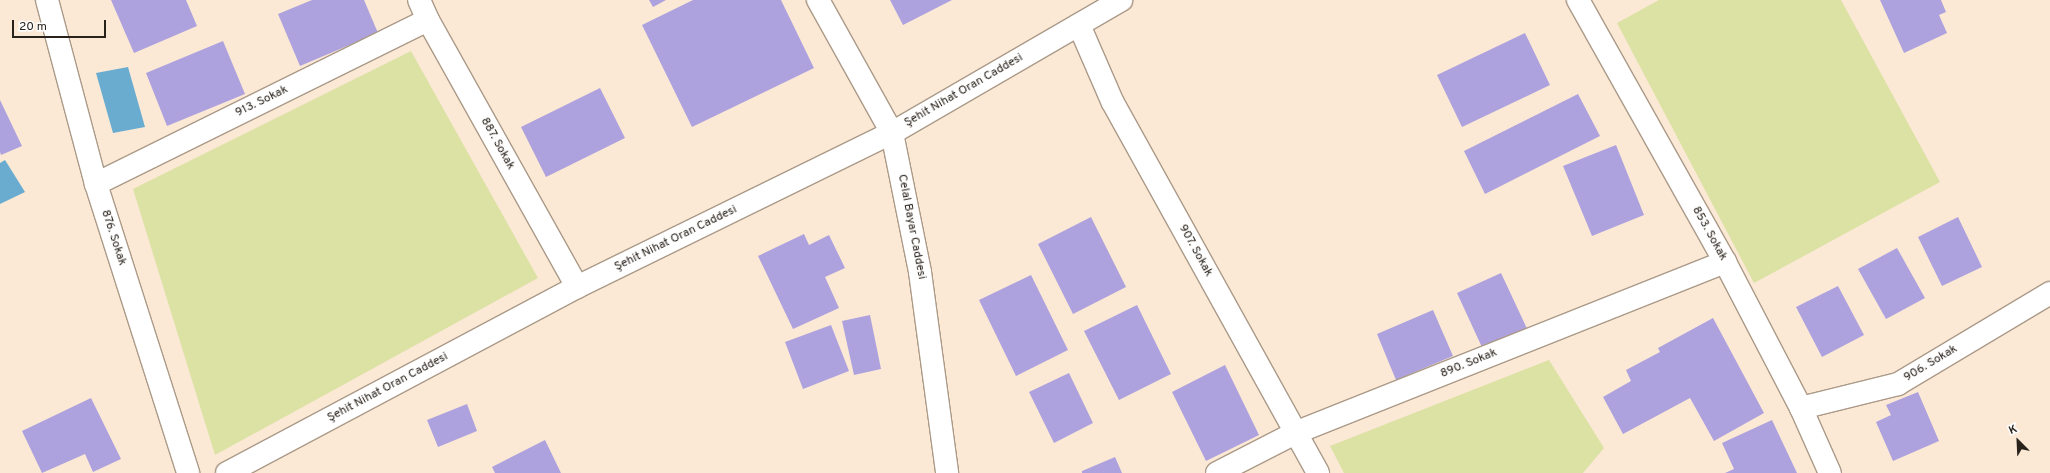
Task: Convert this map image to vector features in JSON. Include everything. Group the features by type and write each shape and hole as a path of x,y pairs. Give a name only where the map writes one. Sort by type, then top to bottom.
{"street":[{"name":"876. Sokak","path":"47,0 96,184 188,473"},
{"name":"887. Sokak","path":"419,0 428,20 577,287"},
{"name":"Celal Bayar Caddesi","path":"818,0 892,134 920,272 947,473"},
{"name":"Şehit Nihat Oran Caddesi","path":"227,473 577,287 892,134 1121,0"},
{"name":"853. Sokak","path":"1578,0 1725,262 1801,408 1830,473"},
{"name":"913. Sokak","path":"96,184 428,20"},
{"name":"907. Sokak","path":"1079,25 1112,101 1318,473"},
{"name":"890. Sokak","path":"1216,473 1295,433 1725,262"},
{"name":"906. Sokak","path":"1801,408 1898,384 2050,293"}],"green space":[{"path":"1659,0 1841,0 1940,182 1754,283 1617,23"},
{"path":"411,51 538,278 215,455 133,189"},
{"path":"1549,360 1604,448 1583,473 1344,473 1330,446"}],"water":[{"path":"128,67 145,127 113,133 96,73"},
{"path":"5,160 25,192 0,204 0,163"}],"building":[{"path":"111,0 186,0 197,26 134,53"},
{"path":"312,0 364,0 378,33 300,66 278,14"},
{"path":"649,0 666,0 653,7"},
{"path":"693,0 781,0 814,68 692,127 642,25"},
{"path":"890,0 952,0 903,25"},
{"path":"1880,0 1941,0 1946,12 1939,15 1947,33 1904,53"},
{"path":"1525,33 1550,85 1462,127 1437,75"},
{"path":"223,41 245,94 167,126 146,73"},
{"path":"600,88 625,138 546,177 521,127"},
{"path":"1578,94 1600,136 1485,194 1464,151"},
{"path":"0,100 22,146 1,155 0,152"},
{"path":"1616,145 1644,215 1592,236 1563,166"},
{"path":"1091,217 1126,287 1073,314 1038,244"},
{"path":"1958,217 1982,267 1942,286 1918,237"},
{"path":"804,234 809,245 829,235 845,268 825,277 839,308 793,329 758,256"},
{"path":"1897,248 1925,298 1886,319 1858,269"},
{"path":"1501,273 1530,335 1486,356 1457,293"},
{"path":"1031,275 1068,350 1016,376 979,300"},
{"path":"1838,286 1864,335 1822,357 1796,307"},
{"path":"1137,305 1171,374 1119,400 1084,331"},
{"path":"1433,310 1453,356 1396,380 1377,334"},
{"path":"870,315 881,369 854,375 842,321"},
{"path":"1713,318 1764,413 1714,441 1690,398 1623,434 1603,397 1631,381 1626,370 1660,352 1658,348"},
{"path":"831,325 849,371 803,389 785,342"},
{"path":"1225,365 1259,435 1206,461 1172,392"},
{"path":"1069,373 1093,423 1054,443 1029,392"},
{"path":"1918,392 1939,441 1893,461 1876,422 1891,415 1886,405"},
{"path":"91,398 121,459 93,472 85,454 42,473 22,431"},
{"path":"467,404 477,431 438,447 427,420"},
{"path":"1772,420 1797,473 1725,473 1734,469 1722,443"},
{"path":"545,440 561,473 495,473 492,467"},
{"path":"1115,457 1122,473 1082,473 1082,471"}]}
